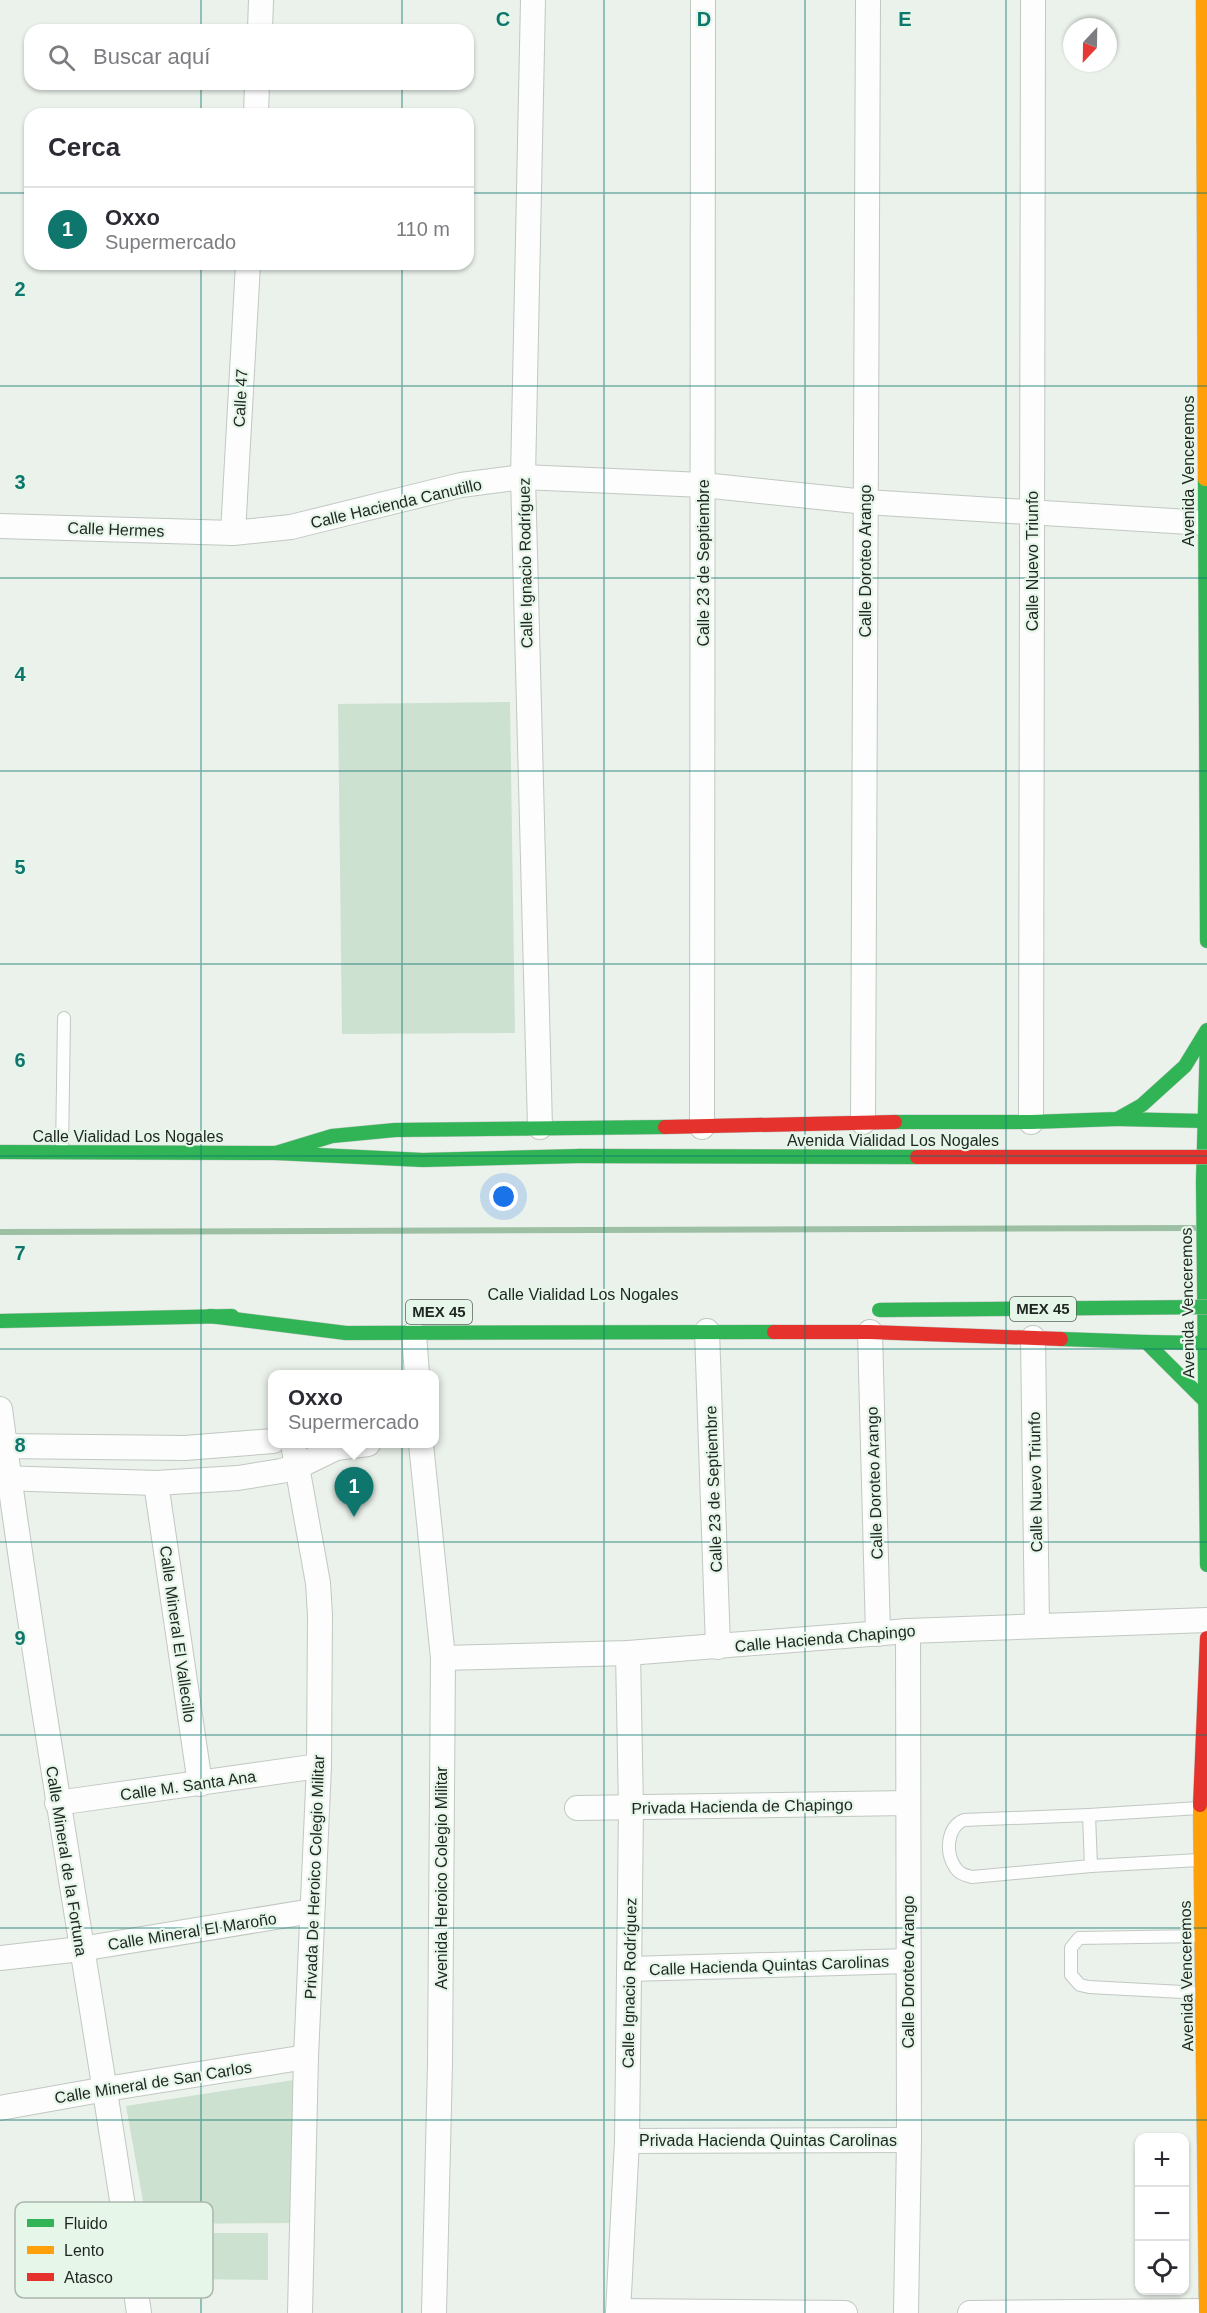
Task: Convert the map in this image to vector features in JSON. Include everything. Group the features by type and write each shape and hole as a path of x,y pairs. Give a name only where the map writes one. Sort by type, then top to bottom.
{"main road":[{"name":"Avenida Venceremos","path":"1203,0 1207,941"},
{"path":"1117,1119 1142,1105 1185,1066 1207,1030"},
{"name":"Avenida Venceremos","path":"1207,1040 1203,1181 1207,1565"},
{"path":"276,1153 332,1136 365,1132 863,1122 1205,1120"},
{"name":"Calle Vialidad Los Nogales","path":"0,1152 276,1153 423,1160 579,1156"},
{"name":"Avenida Vialidad Los Nogales","path":"579,1156 1207,1157"},
{"name":"MEX 45","path":"872,1317 1207,1307"},
{"path":"0,1321 304,1314"},
{"path":"210,1316 346,1333 414,1334 707,1331 872,1317 1033,1338 1204,1343"},
{"path":"1146,1342 1205,1401"},
{"name":"Avenida Venceremos","path":"1206,2312 1200,1808 1207,1638"}],"street":[{"path":"260,24 261,0"},
{"name":"Calle Ignacio Rodríguez","path":"533,0 523,477 540,1127"},
{"name":"Calle 23 de Septiembre","path":"702,1127 703,0"},
{"name":"Calle Doroteo Arango","path":"863,1122 868,0"},
{"name":"Calle Nuevo Triunfo","path":"1031,1122 1033,0"},
{"path":"256,108 257,90"},
{"name":"Calle 47","path":"233,532 248,270"},
{"name":"Calle Hacienda Canutillo","path":"233,532 291,527 461,485 523,477 703,485 866,502 1205,523"},
{"name":"Calle Hermes","path":"0,526 233,532"},
{"name":"Calle Doroteo Arango","path":"872,1317 878,1634"},
{"name":"Calle 23 de Septiembre","path":"707,1331 718,1647"},
{"path":"414,1334 417,1370"},
{"name":"Calle Nuevo Triunfo","path":"1033,1338 1037,1626"},
{"name":"Calle Mineral de la Fortuna","path":"0,1409 4,1479 106,2089 123,2202"},
{"path":"2,1446 185,1448 268,1441"},
{"path":"4,1479 156,1484 238,1478 281,1472 295,1455 319,1448"},
{"name":"Avenida Heroico Colegio Militar","path":"422,1448 443,1658 440,2064 434,2313"},
{"name":"Privada De Heroico Colegio Militar","path":"295,1455 318,1583 320,1615 319,1766 306,2057 300,2313"},
{"name":"Calle Mineral El Vallecillo","path":"156,1484 201,1784"},
{"name":"Calle Hacienda Chapingo","path":"443,1658 628,1653 909,1631 1207,1620"},
{"name":"Calle Doroteo Arango","path":"906,2313 909,2140 909,1631"},
{"name":"Calle Ignacio Rodríguez","path":"618,2312 627,2141 631,1809 628,1653"},
{"name":"Calle M. Santa Ana","path":"57,1803 319,1766"},
{"name":"Privada Hacienda de Chapingo","path":"577,1808 631,1809 908,1803"},
{"name":"Calle Mineral El Maroño","path":"0,1958 81,1949 312,1911"},
{"name":"Calle Hacienda Quintas Carolinas","path":"629,1969 908,1960"},
{"name":"Calle Mineral de San Carlos","path":"0,2108 306,2057"},
{"name":"Privada Hacienda Quintas Carolinas","path":"627,2141 909,2140"},
{"name":"Calle Mineral de la Fortuna","path":"137,2298 139,2313"},
{"path":"618,2312 845,2313"},
{"path":"970,2313 1206,2312"}],"lane":[{"path":"62,1152 64,1018"},
{"path":"1200,1808 964,1820 952,1829 949,1843 955,1868 962,1874 972,1877 1091,1866 1201,1860"},
{"path":"1089,1815 1091,1866"},
{"path":"1202,1936 1079,1938 1071,1948 1071,1975 1080,1985 1089,1987 1203,1993"}],"green space":[{"path":"510,702 515,1033 342,1034 338,704"},
{"path":"300,2079 294,2223 213,2224 213,2202 143,2202 126,2106"},
{"path":"213,2233 268,2233 268,2280 213,2279"}],"waterway":[{"path":"0,1232 1194,1228"}],"traffic: fast":[{"path":"1205,479 1207,941"},
{"path":"895,1122 1031,1122 1117,1119 1142,1105 1185,1066 1207,1030"},
{"path":"1207,1040 1203,1181 1207,1565"},
{"path":"1117,1119 1205,1121"},
{"path":"276,1153 332,1136 395,1130 665,1127"},
{"path":"0,1152 276,1153 423,1160 579,1156"},
{"path":"579,1156 917,1157"},
{"path":"879,1310 1207,1307"},
{"path":"210,1316 346,1333 774,1332"},
{"path":"0,1321 232,1316"},
{"path":"1061,1339 1146,1342 1205,1401"},
{"path":"1146,1342 1204,1343"}],"traffic: slow":[{"path":"1203,0 1205,479"},
{"path":"1200,1805 1206,2313"}],"traffic: jam":[{"path":"665,1127 895,1122"},
{"path":"917,1157 1207,1157"},
{"path":"774,1332 870,1332 1061,1339"},
{"path":"1200,1805 1207,1638"}],"place":[{"name":"Oxxo","path":"354,1517"}]}
